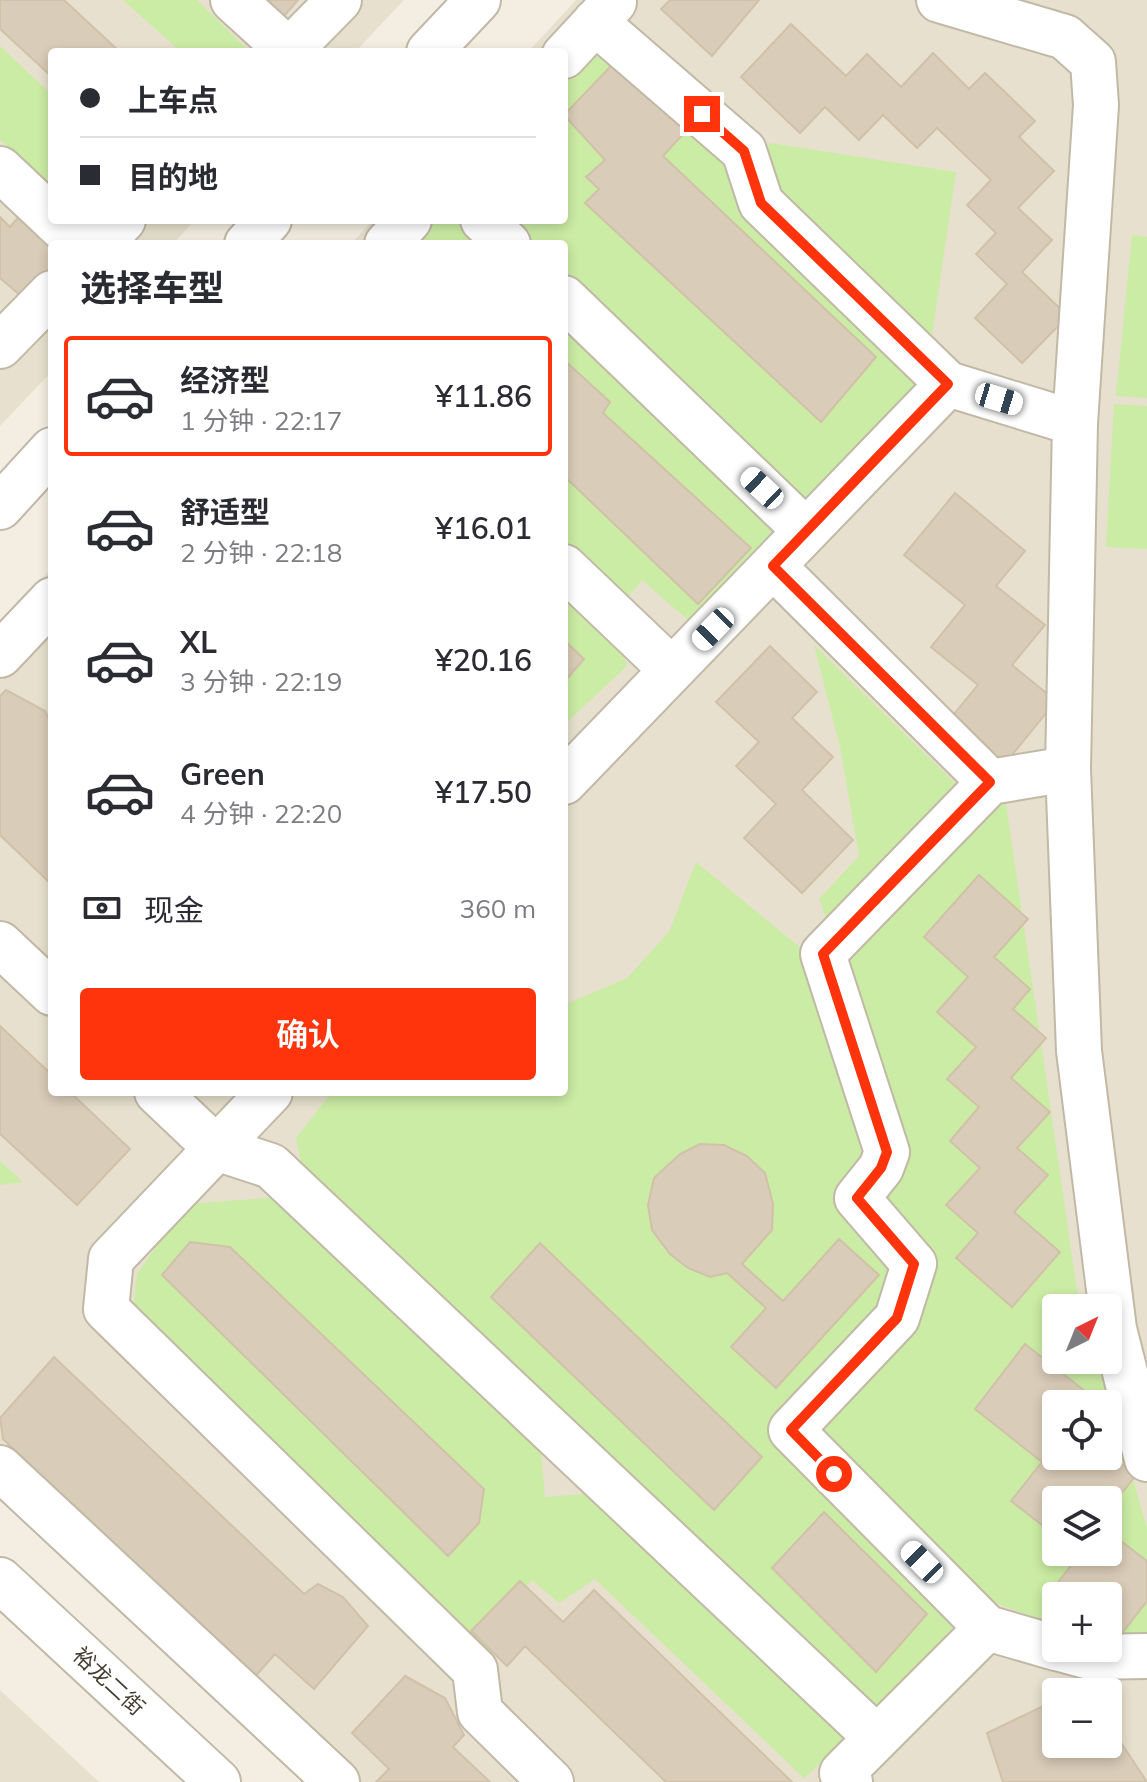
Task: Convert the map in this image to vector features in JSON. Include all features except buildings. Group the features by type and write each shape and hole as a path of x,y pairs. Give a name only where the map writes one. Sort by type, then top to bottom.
{"street":[{"path":"233,0 284,48"},
{"path":"292,48 339,0"},
{"path":"433,48 478,0"},
{"path":"939,0 1065,37 1093,62 1096,105 1075,423 1068,769 1079,1051 1114,1329 1147,1459"},
{"path":"568,52 606,11 744,151 761,203 948,384 1075,423"},
{"path":"0,169 48,214"},
{"path":"58,224 76,240"},
{"path":"104,240 119,224"},
{"path":"251,240 265,224"},
{"path":"391,240 405,224"},
{"path":"487,224 504,240"},
{"path":"0,346 48,297"},
{"path":"568,302 806,531"},
{"path":"568,778 948,384"},
{"path":"0,507 48,454"},
{"path":"773,566 990,782"},
{"path":"568,571 672,670"},
{"path":"0,655 48,604"},
{"path":"1042,1644 987,1628 791,1430 897,1318 914,1264 857,1198 881,1168 887,1152 823,954 990,782 1068,769"},
{"path":"0,944 48,989"},
{"path":"161,1096 216,1148 271,1166 877,1738"},
{"path":"266,1096 111,1259 106,1309 475,1670 480,1712 551,1782"},
{"path":"0,1468 337,1782"},
{"name":"裕龙二街","path":"0,1580 218,1782"},
{"path":"850,1782 842,1773 987,1628"},
{"path":"1122,1656 1147,1656"}],"shaded area":[{"path":"0,0 404,0 359,48 48,48 48,224 191,224 177,240 48,240 48,375 0,426"},
{"path":"576,0 1147,0 1147,1782 308,1782 0,1487 0,624 48,572 48,1096 568,1096 568,240 355,240 369,224 568,224 568,48 532,48"},
{"path":"0,1690 99,1782 0,1782"}],"green space":[{"path":"123,0 197,0 246,48 177,48"},
{"path":"598,43 744,178 770,143 956,172 926,376 695,626 642,580 609,620 627,666 568,721 568,240 412,240 427,224 568,224 568,76"},
{"path":"0,46 48,91 48,183 0,140"},
{"path":"1132,235 1147,237 1147,398 1116,396"},
{"path":"1114,404 1147,406 1147,549 1106,547"},
{"path":"814,645 958,786 1004,790 1078,1294 1042,1294 1042,1374 1102,1374 1107,1390 1042,1390 1042,1470 1122,1470 1122,1442 1147,1528 1147,1644 1122,1646 1122,1582 1042,1582 1042,1620 973,1595 799,1431 910,1313 865,1200 881,1070 819,899 859,856 840,747"},
{"path":"696,862 824,967 872,1175 907,1263 892,1301 771,1427 960,1624 893,1702 857,1710 537,1408 545,1497 613,1492 854,1731 804,1778 595,1579 559,1603 532,1580 474,1649 133,1311 137,1274 186,1204 279,1197 303,1172 296,1138 329,1096 568,1096 568,1003 627,978 669,932"},
{"path":"0,1161 23,1182 0,1185"}],"route":[{"path":"702,114 744,151 761,203 948,384 773,566 990,782 823,954 887,1152 881,1168 857,1198 914,1264 897,1318 791,1430 834,1474"}]}
